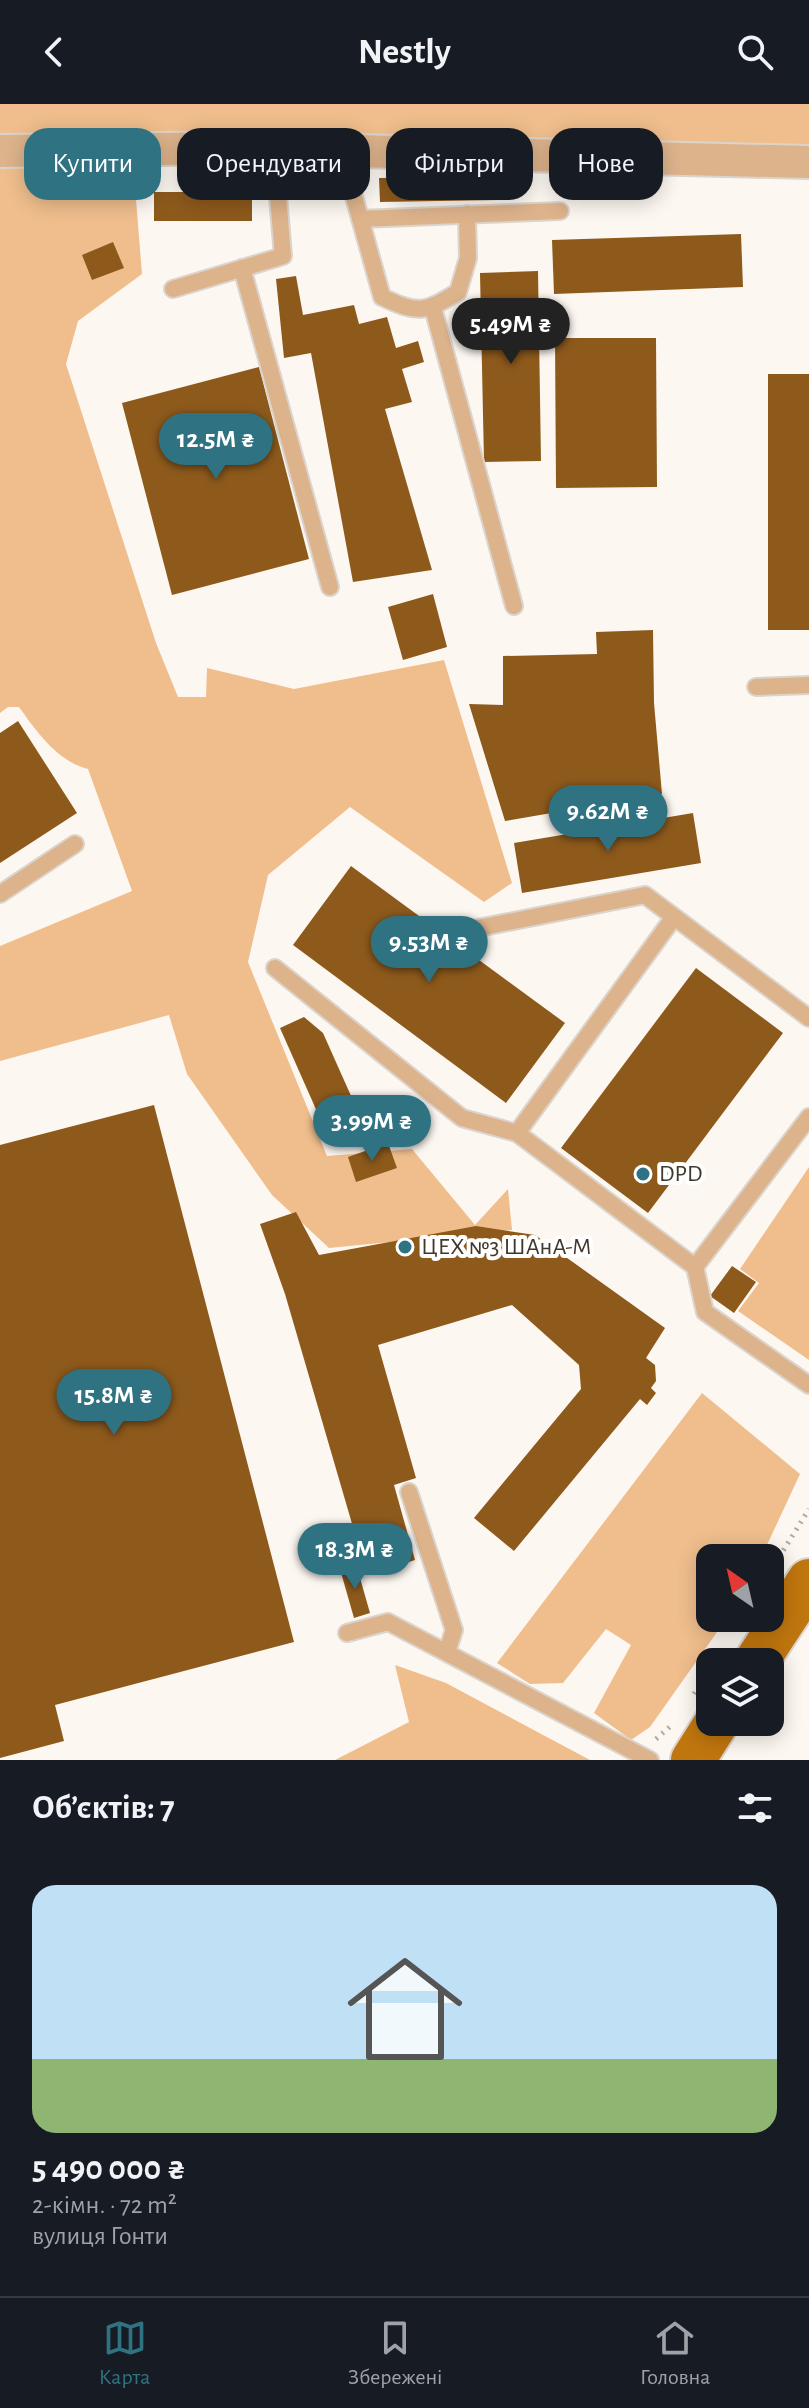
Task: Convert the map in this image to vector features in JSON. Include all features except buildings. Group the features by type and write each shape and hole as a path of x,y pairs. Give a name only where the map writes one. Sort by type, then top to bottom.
{"main road":[{"path":"765,1648 809,1581"},
{"path":"693,1760 708,1736"}],"street":[{"path":"0,151 177,149"},
{"path":"370,151 809,162"}],"lane":[{"path":"173,289 283,256 278,200"},
{"path":"355,200 382,297 409,309 433,308 458,292 468,258 467,214"},
{"path":"360,219 560,211"},
{"path":"242,268 330,587"},
{"path":"433,308 514,606"},
{"path":"756,687 809,685"},
{"path":"0,894 75,844"},
{"path":"478,928 645,895 809,1018"},
{"path":"517,1133 674,917"},
{"path":"275,968 462,1118 517,1133 695,1267 705,1312 809,1385"},
{"path":"695,1267 809,1117"},
{"path":"409,1492 454,1630 447,1652"},
{"path":"347,1633 388,1622 650,1760"}],"path":[{"path":"784,1549 809,1509"}],"shaded area":[{"path":"0,104 809,104 809,162 663,159 663,128 549,128 549,157 533,157 533,128 386,128 386,155 370,154 370,128 177,128 177,151 161,151 161,128 24,128 24,200 136,200 142,274 78,321 66,364 156,643 178,697 206,697 207,668 294,689 444,660 512,883 484,902 350,807 268,875 248,962 327,1156 412,1149 475,1225 508,1189 512,1230 329,1248 272,1195 187,1074 169,1015 0,1061 0,946 132,891 88,769 57,752 19,707 8,707 0,713"},
{"path":"809,1167 809,1360 738,1311 759,1283 740,1269"},
{"path":"702,1393 800,1474 768,1544 696,1544 696,1632 717,1632 706,1648 696,1648 696,1662 650,1727 631,1740 594,1713 631,1645 606,1629 563,1683 530,1684 497,1663"},
{"path":"395,1665 446,1683 590,1760 335,1760 409,1722"}],"place":[{"name":"DPD","path":"643,1174"},
{"name":"ЦЕХ №3 ШАнА-М","path":"405,1247"}]}
